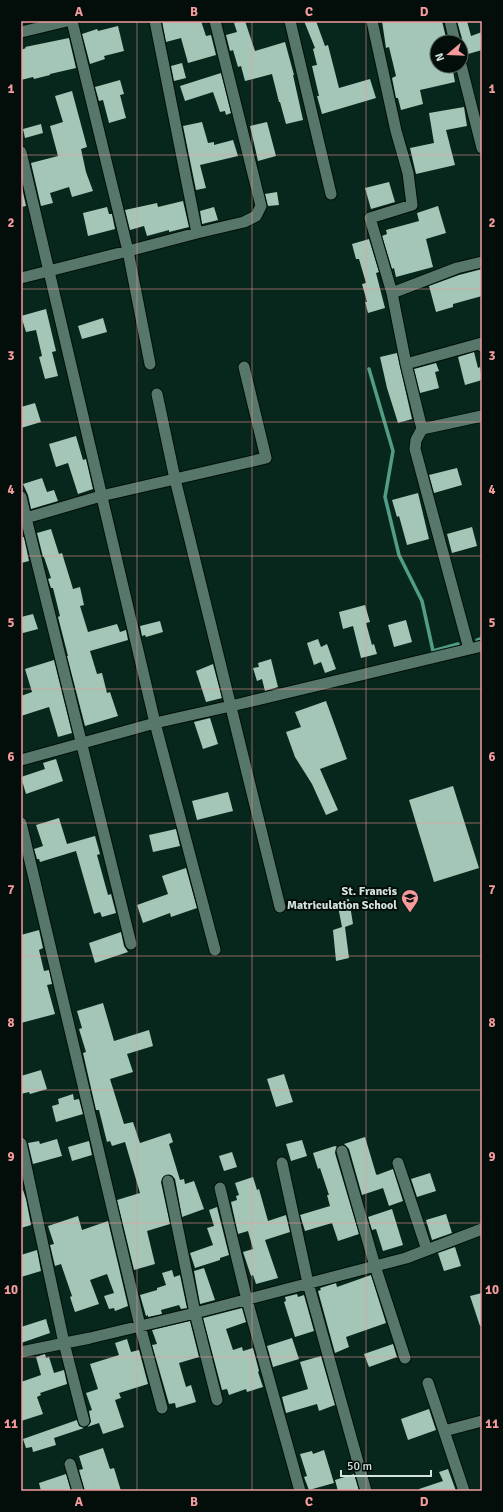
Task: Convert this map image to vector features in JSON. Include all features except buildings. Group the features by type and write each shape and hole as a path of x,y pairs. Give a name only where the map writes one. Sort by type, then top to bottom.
{"street":[{"path":"21,32 67,21"},
{"path":"72,21 128,251 150,364"},
{"path":"155,21 197,233"},
{"path":"21,278 244,222 256,216 261,206 215,21"},
{"path":"290,21 331,194"},
{"path":"372,21 396,131 408,173 412,206 370,218 392,293 406,364 422,429 416,440 415,449 469,649"},
{"path":"450,21 453,34"},
{"path":"463,74 482,148"},
{"path":"21,152 155,723 215,950"},
{"path":"392,293 457,268 482,262"},
{"path":"406,364 482,344"},
{"path":"24,519 101,496 266,458 244,367"},
{"path":"157,394 175,479 280,907"},
{"path":"422,429 482,416"},
{"path":"21,497 24,519 82,743 131,944"},
{"path":"21,760 155,723 482,646"},
{"path":"21,822 140,1326 162,1408"},
{"path":"21,1143 64,1343 84,1421"},
{"path":"342,1151 375,1266 405,1358"},
{"path":"398,1162 427,1250"},
{"path":"282,1163 308,1283 366,1491"},
{"path":"168,1181 195,1313 217,1400"},
{"path":"220,1188 246,1300 300,1491"},
{"path":"21,1352 195,1313 406,1258 482,1229"},
{"path":"428,1383 464,1491"},
{"path":"444,1431 482,1421"},
{"path":"70,1464 78,1491"}],"waterway":[{"path":"369,369 393,451 385,497 399,555 422,601 433,651 458,644"},
{"path":"477,640 482,638"}],"place":[{"name":"St. Francis Matriculation School","path":"410,913"}]}
